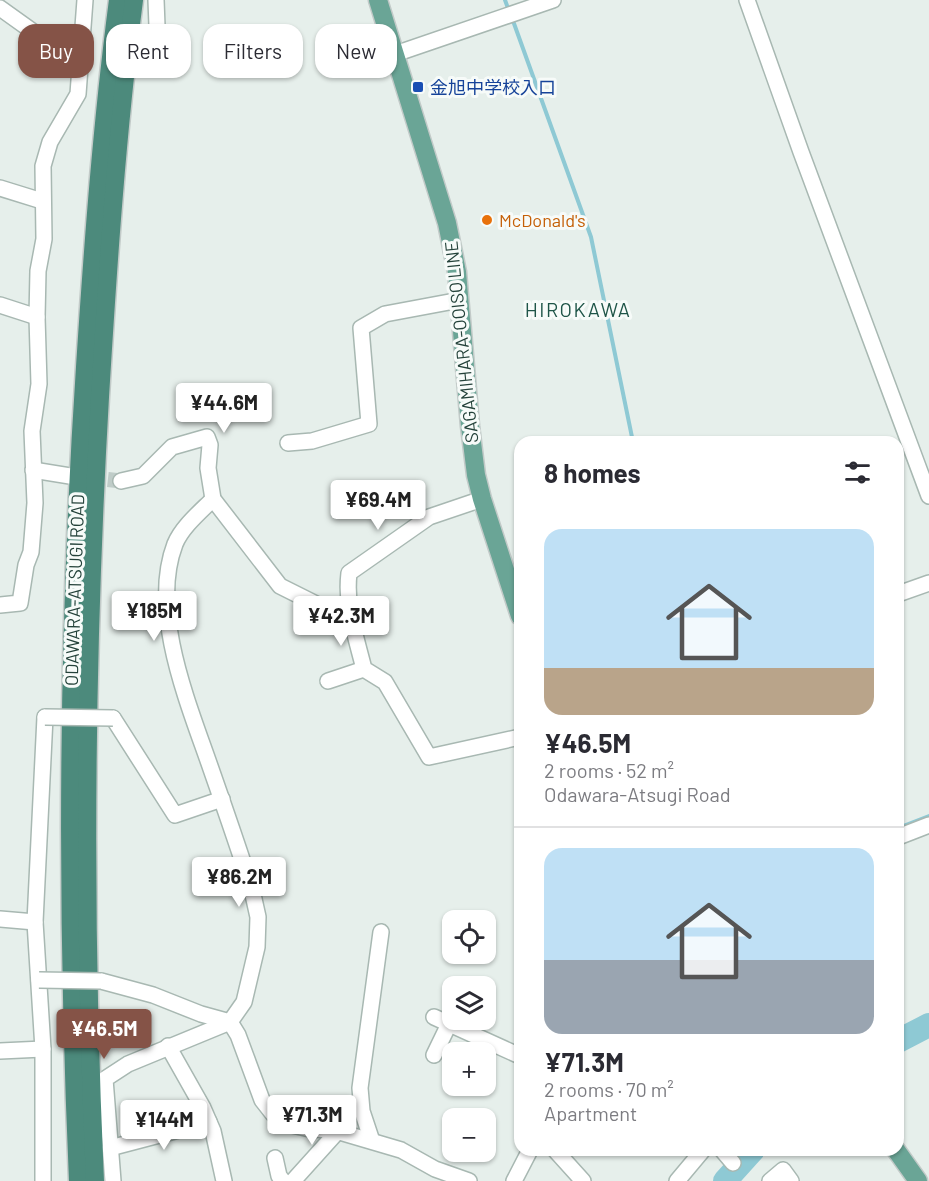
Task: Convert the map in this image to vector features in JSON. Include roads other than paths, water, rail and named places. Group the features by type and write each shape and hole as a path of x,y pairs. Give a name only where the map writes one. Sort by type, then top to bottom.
{"highway":[{"name":"ODAWARA-ATSUGI ROAD","path":"78,1181 70,908 71,700 75,575 80,449 95,213 118,0"},
{"name":"ODAWARA-ATSUGI ROAD","path":"95,1181 86,907 88,676 97,453 111,215 134,0"}],"main road":[{"name":"SAGAMIHARA-OOISO LINE","path":"378,0 386,24"},
{"name":"SAGAMIHARA-OOISO LINE","path":"397,61 447,224 457,272 470,426 482,499 514,598"},
{"path":"900,1156 918,1181"}],"street":[{"path":"84,24 85,0"},
{"path":"156,0 157,24"},
{"path":"397,53 553,0"},
{"path":"747,0 929,496"},
{"path":"0,8 22,24"},
{"path":"0,605 20,603 26,565 31,552 35,503 32,431 39,384 38,271 44,239 43,166 50,142 78,94 80,78"},
{"path":"0,188 42,201"},
{"path":"288,443 312,441 369,424 361,328 385,314 460,300"},
{"path":"0,305 37,317"},
{"path":"121,481 143,476 172,447 207,437 210,445 207,468 213,499 280,586 334,613 351,616"},
{"path":"33,470 70,476"},
{"path":"113,1181 105,1079 128,1064 230,1022 244,1002 257,947 258,917 252,890 184,690 170,637 168,570 176,542 193,519 213,499"},
{"path":"482,499 429,517 349,573 347,592 363,669 385,682 429,757 514,738"},
{"path":"904,592 929,583"},
{"path":"328,681 363,669"},
{"path":"43,1181 43,1049 35,922 45,717 113,718 175,815 222,799"},
{"path":"904,835 929,825"},
{"path":"0,919 35,922"},
{"path":"372,1141 362,1111 360,1088 381,932"},
{"path":"39,980 101,981 230,1022 238,1035 262,1100 273,1114 292,1125 338,1131 400,1150 435,1169 469,1181"},
{"path":"434,1017 442,1021"},
{"path":"434,1055 446,1030"},
{"path":"462,1030 514,1053"},
{"path":"168,1046 213,1131 224,1181"},
{"path":"0,1051 43,1049"},
{"path":"110,1148 209,1122"},
{"path":"293,1181 338,1131"},
{"path":"514,1181 527,1156"},
{"path":"560,1156 583,1181"},
{"path":"677,1181 698,1156"},
{"path":"727,1156 733,1163"},
{"path":"275,1158 279,1176 283,1181"},
{"path":"770,1181 783,1170 791,1181"}],"waterway":[{"path":"505,0 509,11"},
{"path":"512,18 591,237 632,436"},
{"path":"904,826 929,816"},
{"path":"904,1038 929,1025"},
{"path":"725,1181 748,1156"}],"tunnel":[{"path":"85,477 121,481"}],"place":[{"name":"金旭中学校入口","path":"418,87"},
{"name":"McDonald's","path":"487,220"}],"district":[{"name":"HIROKAWA","path":"578,309"}]}
